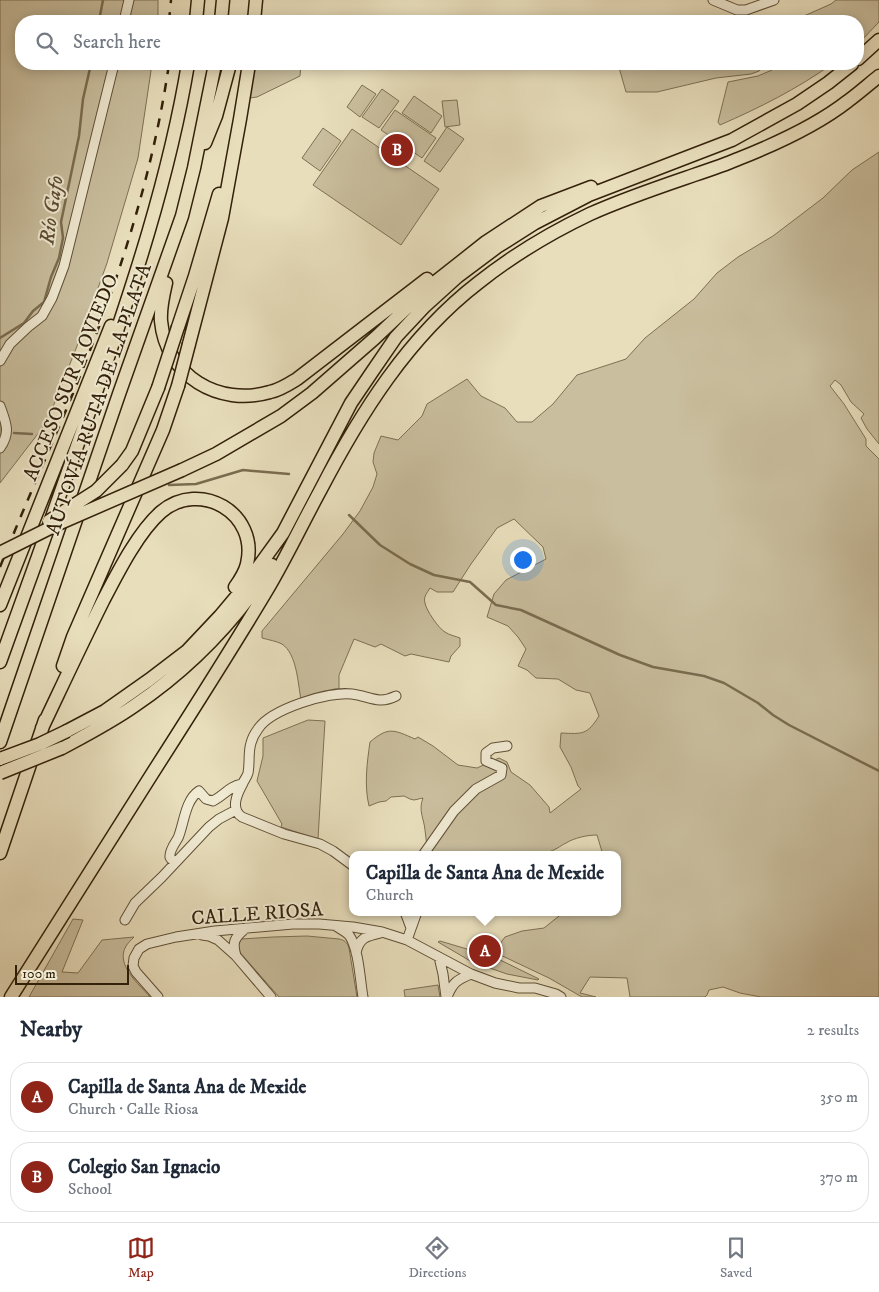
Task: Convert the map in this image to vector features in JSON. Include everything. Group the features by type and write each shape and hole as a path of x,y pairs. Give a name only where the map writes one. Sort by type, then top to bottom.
{"highway":[{"path":"197,15 198,0"},
{"path":"222,15 223,0"},
{"path":"255,15 256,0"},
{"path":"864,54 879,40"},
{"name":"AUTOVÍA RUTA DE LA PLATA","path":"0,662 120,325 170,151 184,93 187,70"},
{"name":"AUTOVÍA RUTA DE LA PLATA","path":"0,742 182,216 194,168 214,70"},
{"path":"194,168 216,116 228,70"},
{"path":"0,853 73,637 163,430 178,386 222,218 248,70"},
{"path":"0,759 40,744 105,711 187,651 203,635 241,591 283,533 351,403 396,337 457,277 497,247 535,223 589,196 732,140 797,104 844,70"},
{"path":"0,773 62,748 100,728 136,705 172,678 214,639 260,584 319,491 386,379 439,317 473,286 492,271 547,236 592,213 736,160 816,122 847,102 879,76"},
{"path":"182,216 161,308 164,336 176,363 190,377 208,388 228,395 245,396 271,392 298,379 471,246 507,223 541,206 682,152 797,104"},
{"path":"0,553 26,534 96,491 122,466 132,451 158,388 195,276 240,119"},
{"path":"0,553 60,523 182,470 247,438 312,393 375,338 429,287 486,242 541,206"},
{"name":"ACCESO SUR A OVIEDO","path":"0,605 152,219"},
{"path":"11,997 199,701 295,540 319,491"},
{"path":"42,728 113,582 152,521 170,506 189,500 208,500 226,508 240,522 245,531 247,541 247,564 244,574 228,598 170,664"},
{"path":"18,997 28,983 76,894"}],"street":[{"path":"125,15 129,0"},
{"path":"714,0 737,10 746,10 774,0"},
{"path":"0,361 10,344 42,316 52,298 64,266 113,70"},
{"path":"0,406 7,432 0,448"},
{"path":"349,863 320,844 284,834 237,814 234,808 242,784 247,776 251,743 258,728 271,717 284,710 313,700 340,693 376,700 390,699 396,696"},
{"path":"426,851 454,811 476,790 501,775 502,768 486,761 486,753 493,748 507,746"},
{"path":"176,862 170,858 170,853 178,838 184,816 194,794 199,791 206,799 214,801 232,786 242,784"},
{"path":"124,920 135,903 187,852 209,827 236,810"},
{"path":"406,916 411,928"},
{"path":"407,940 416,916"},
{"name":"CALLE RIOSA","path":"158,997 133,966 134,958 139,950 147,944 194,934 293,924 335,925 382,932 407,940 471,974 495,983 518,988 535,988 546,995 556,994 561,997"},
{"path":"335,925 349,936 356,954 363,997"},
{"path":"236,956 233,946 238,935 246,928"},
{"path":"356,954 361,941 371,935 382,932"},
{"path":"194,934 209,936 218,940 236,956 271,997"},
{"path":"439,957 444,974 446,997"},
{"path":"446,997 451,986 459,979 471,974"},
{"name":"CALLE RIOSA","path":"518,988 530,997"}],"shaded area":[{"path":"0,0 158,0 158,15 15,15 15,70 151,70 138,158 107,263 79,341 47,422 0,483"},
{"path":"836,0 879,0 879,22 864,38 864,15 806,15"},
{"path":"254,70 300,70 300,76 257,97 250,98"},
{"path":"620,70 760,70 751,74 716,78 657,92 626,92"},
{"path":"772,70 823,70 778,98 720,125 718,122 728,82 758,76"},
{"path":"362,85 376,94 360,117 347,107"},
{"path":"382,89 399,101 379,128 362,117"},
{"path":"414,96 442,116 431,133 402,113"},
{"path":"457,100 460,125 445,127 442,101"},
{"path":"395,110 436,138 422,158 381,130"},
{"path":"447,127 464,139 440,172 424,161"},
{"path":"323,128 341,141 320,171 302,158"},
{"path":"352,129 439,189 401,245 313,185"},
{"path":"879,152 879,444 861,418 864,414 851,402 841,385 835,380 830,386 866,439 866,446 879,459 879,997 761,997 723,987 709,990 705,997 630,997 627,978 590,977 580,993 596,997 582,997 549,978 494,952 505,937 522,931 544,928 559,916 621,916 621,851 602,851 597,835 577,838 552,851 427,851 421,810 423,798 414,800 404,796 391,797 386,801 369,806 366,782 370,742 382,734 392,731 415,739 418,737 458,765 477,768 499,758 507,762 511,772 530,785 549,807 550,813 581,789 560,747 561,733 584,732 595,722 599,716 590,693 576,690 558,679 536,678 527,670 518,666 526,649 508,626 487,617 494,594 506,580 546,559 543,547 514,519 497,528 453,592 437,592 430,588 425,601 430,614 442,630 460,638 460,646 451,656 449,662 411,654 405,656 381,644 375,647 354,639 339,675 339,690 301,700 296,670 291,655 282,644 262,638 262,631 360,511 373,487 377,474 373,462 374,453 381,436 398,440 422,416 427,404 467,379 481,396 505,408 517,422 532,422 553,404 577,375 626,359 645,338 694,299 717,273 738,257 773,236 823,198 852,170"},
{"path":"308,720 325,721 318,839 281,827 282,824 257,781 263,756 263,738"},
{"path":"73,919 83,920 62,972 78,973 102,940 134,937 126,946 123,953 124,960 130,974 150,997 29,997"},
{"path":"307,936 339,939 346,943 349,948 357,997 279,997 237,949 241,939"},
{"path":"438,942 477,952 475,961 472,962"},
{"path":"490,955 539,979 507,974 484,966"},
{"path":"438,985 440,997 405,997 404,990"}],"waterway":[{"name":"Río Gafo","path":"100,15 103,0"},
{"name":"Río Gafo","path":"0,338 24,323 33,311 44,302 59,258 63,238 61,222 79,136 83,99 90,70"},
{"path":"14,433 32,434"},
{"path":"169,485 196,484 243,470 289,474"},
{"path":"349,515 380,545 410,564 434,575 470,582 496,605 521,610 620,655 653,667 704,676 724,683 758,703 789,725 879,771"}],"railway":[{"path":"170,15 171,0"},
{"path":"0,567 86,362 116,279 130,237 153,151 168,70"}],"place":[{"name":"Colegio San Ignacio","path":"397,150"},
{"name":"Capilla de Santa Ana de Mexide","path":"485,951"}]}
